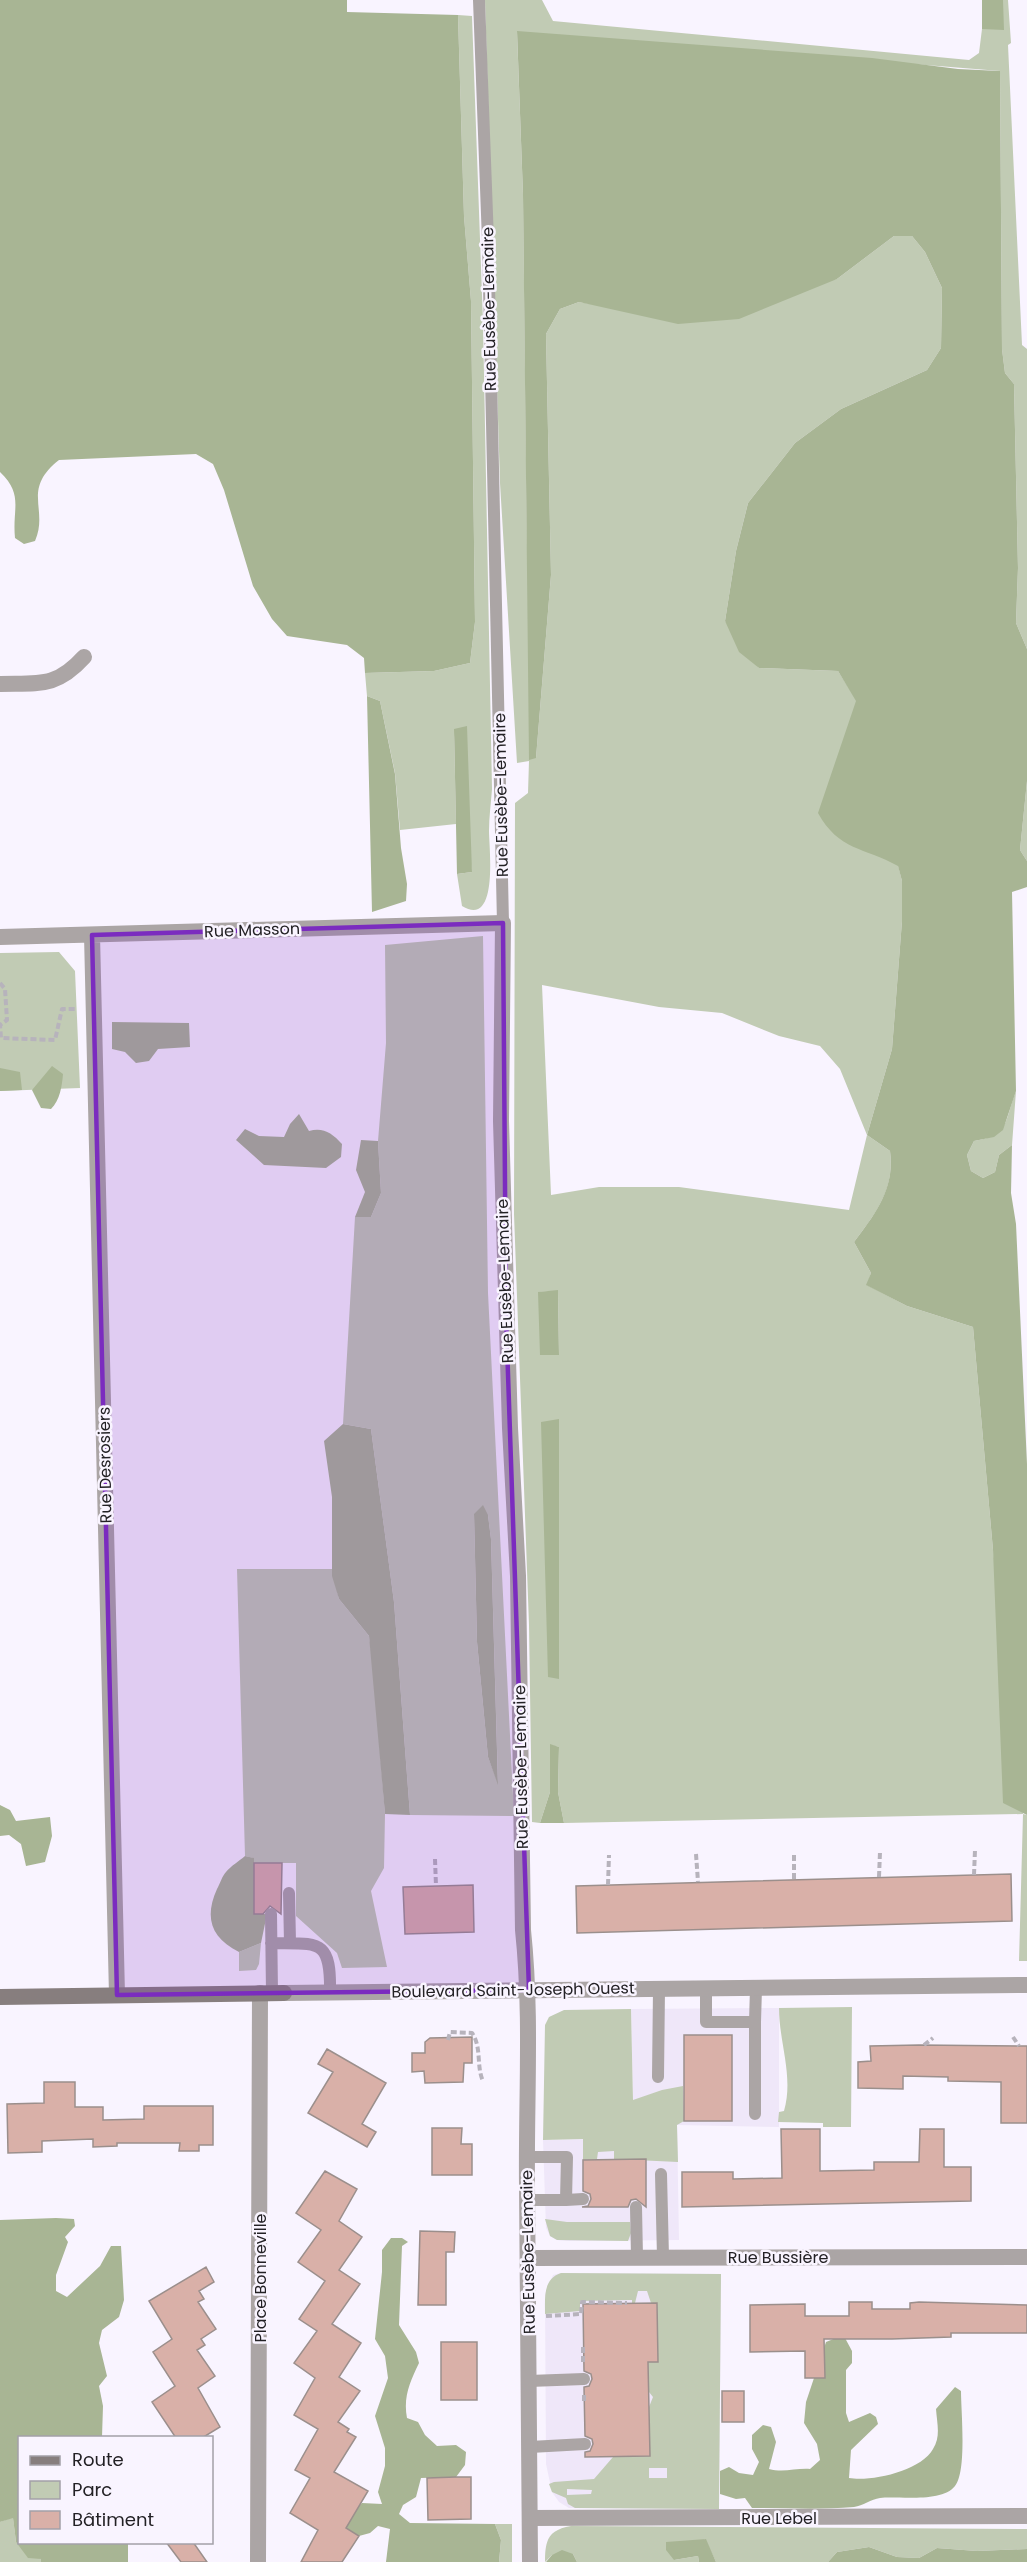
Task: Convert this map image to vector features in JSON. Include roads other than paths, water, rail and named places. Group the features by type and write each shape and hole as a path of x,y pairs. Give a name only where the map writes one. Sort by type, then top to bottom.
{"main road":[{"name":"Boulevard Saint-Joseph Ouest","path":"0,1997 272,1993"}],"street":[{"path":"0,684 51,681 70,672 84,657"},
{"name":"Rue Masson","path":"0,937 503,923"},
{"name":"Rue Eusèbe-Lemaire","path":"503,923 501,1122 518,1576 523,1930 528,1990 530,2562"},
{"name":"Rue Desrosiers","path":"92,934 117,1995"},
{"name":"Boulevard Saint-Joseph Ouest","path":"272,1993 1027,1985"},
{"name":"Place Bonneville","path":"258,2562 272,1993"},
{"name":"Rue Bussière","path":"528,2258 1027,2257"},
{"name":"Rue Lebel","path":"530,2518 1027,2516"}],"lane":[{"name":"Rue Eusèbe-Lemaire","path":"479,0 488,241 503,923"},
{"path":"289,1893 290,1943"},
{"path":"271,1914 272,1993"},
{"path":"271,1943 310,1943 321,1948 328,1956 331,1965 330,1992"},
{"path":"706,1988 706,2022 755,2022"},
{"path":"755,2114 756,1988"},
{"path":"658,2077 659,1989"},
{"path":"722,2022 723,2035"},
{"path":"527,2157 567,2157 566,2200"},
{"path":"661,2174 663,2257"},
{"path":"527,2200 583,2199"},
{"path":"636,2207 637,2257"},
{"path":"529,2381 584,2379"},
{"path":"530,2447 585,2445"}]}
